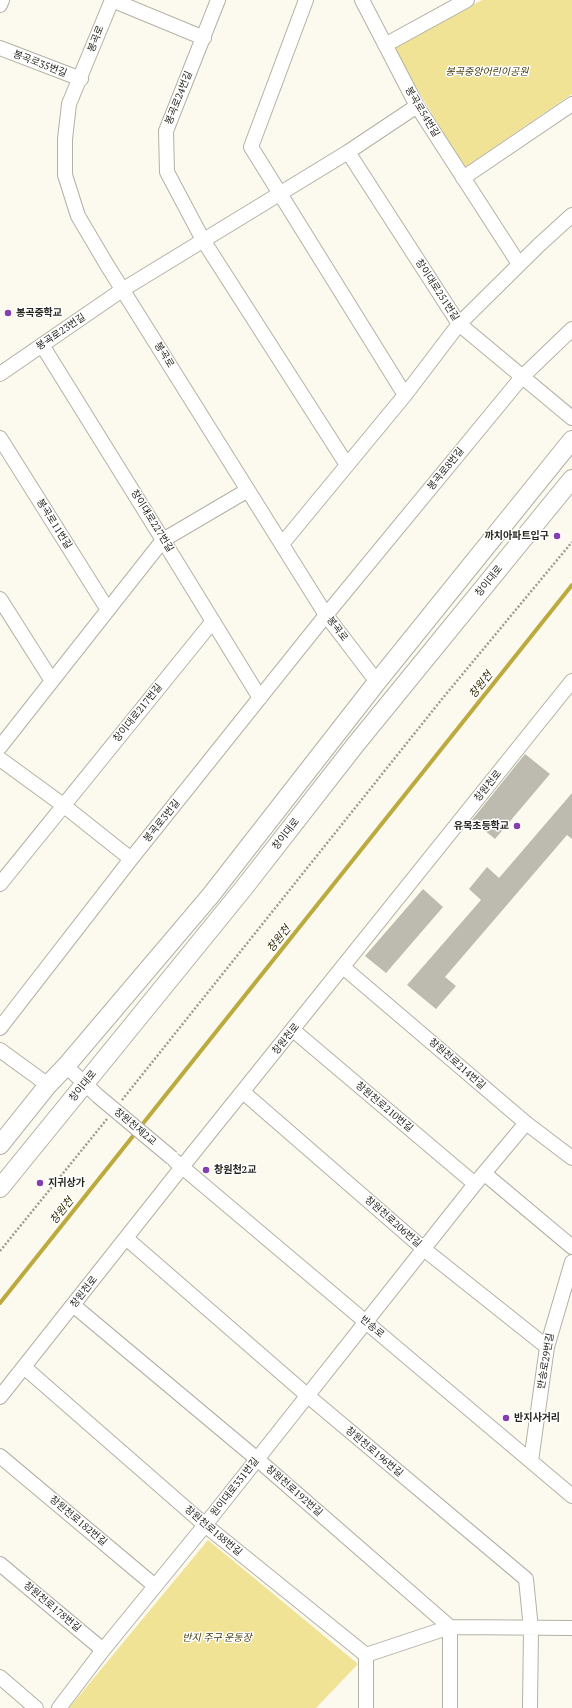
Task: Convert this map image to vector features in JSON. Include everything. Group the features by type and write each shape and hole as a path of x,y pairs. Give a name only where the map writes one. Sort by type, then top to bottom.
{"main road":[{"path":"0,1145 48,1085 66,1066 211,894 377,682 572,440"},
{"name":"창이대로","path":"0,1188 243,888 391,701 572,479"},
{"path":"377,682 391,701"}],"street":[{"path":"0,4 2,0"},
{"name":"봉곡로","path":"204,38 112,0 81,79 69,104 65,139 65,175 78,216 122,290 326,615 377,682"},
{"name":"봉곡로24번길","path":"204,240 167,172 166,131 218,0"},
{"path":"306,0 251,147 278,194 405,395"},
{"name":"봉곡로54번길","path":"362,0 417,106 519,264"},
{"path":"385,45 467,0"},
{"name":"봉곡로35번길","path":"0,48 81,79"},
{"path":"463,178 572,104"},
{"path":"122,290 348,152 417,106"},
{"name":"창이대로251번길","path":"348,152 459,324 572,418"},
{"path":"282,544 405,395 459,324 519,264 572,215"},
{"path":"204,240 347,465"},
{"name":"봉곡로23번길","path":"0,374 122,290"},
{"name":"봉곡로8번길","path":"326,615 522,377 572,329"},
{"name":"창이대로227번길","path":"42,345 260,698"},
{"name":"봉곡로11번길","path":"0,438 108,610"},
{"path":"0,747 163,540 248,490"},
{"path":"0,599 52,681"},
{"name":"봉곡로3번길","path":"0,1028 131,859 326,615"},
{"name":"창이대로217번길","path":"0,884 213,621"},
{"name":"창원천로","path":"0,1397 126,1238 177,1162 243,1092 572,681"},
{"path":"0,758 64,805 131,859"},
{"name":"창원천로214번길","path":"344,966 526,1123 572,1158"},
{"name":"창원천로210번길","path":"293,1030 480,1179 572,1247"},
{"path":"0,1050 48,1085"},
{"path":"66,1066 85,1084"},
{"name":"창원천제2교","path":"85,1084 177,1162"},
{"name":"창원천로206번길","path":"243,1092 425,1250 547,1347"},
{"name":"원이대로331번길","path":"59,1708 103,1650 206,1525 257,1459 526,1123"},
{"name":"반송로","path":"177,1162 572,1496"},
{"name":"창원천로196번길","path":"126,1238 308,1396 526,1579 531,1629 530,1708"},
{"name":"반송로29번길","path":"531,1461 547,1347 572,1262"},
{"name":"창원천로192번길","path":"73,1305 257,1459 450,1627"},
{"name":"창원천로188번길","path":"24,1368 206,1525 366,1655"},
{"name":"창원천로182번길","path":"0,1456 155,1586"},
{"name":"창원천로178번길","path":"0,1564 103,1650"},
{"path":"450,1627 450,1708"},
{"path":"366,1708 366,1655 450,1627 531,1629 572,1628"},
{"path":"0,1677 36,1708"}],"path":[{"path":"118,1106 437,706 572,542"},
{"path":"0,1251 108,1118"}],"green space":[{"name":"봉곡중앙어린이공원","path":"482,0 572,0 572,94 464,168 393,48"},
{"name":"반지 주구 운동장","path":"208,1540 358,1664 316,1708 69,1708"}],"building":[{"path":"525,754 550,774 495,839 472,820"},
{"path":"572,793 572,839 567,835 445,977 456,986 436,1009 407,985 481,900 469,889 487,867 499,878"},
{"path":"423,889 443,907 386,973 365,956"}],"waterway":[{"name":"창원천","path":"0,1303 572,585"}],"place":[{"name":"봉곡중학교","path":"8,313"},
{"name":"까치아파트입구","path":"557,536"},
{"name":"유목초등학교","path":"517,826"},
{"name":"창원천2교","path":"206,1170"},
{"name":"지귀상가","path":"40,1183"},
{"name":"반지사거리","path":"506,1418"}]}
